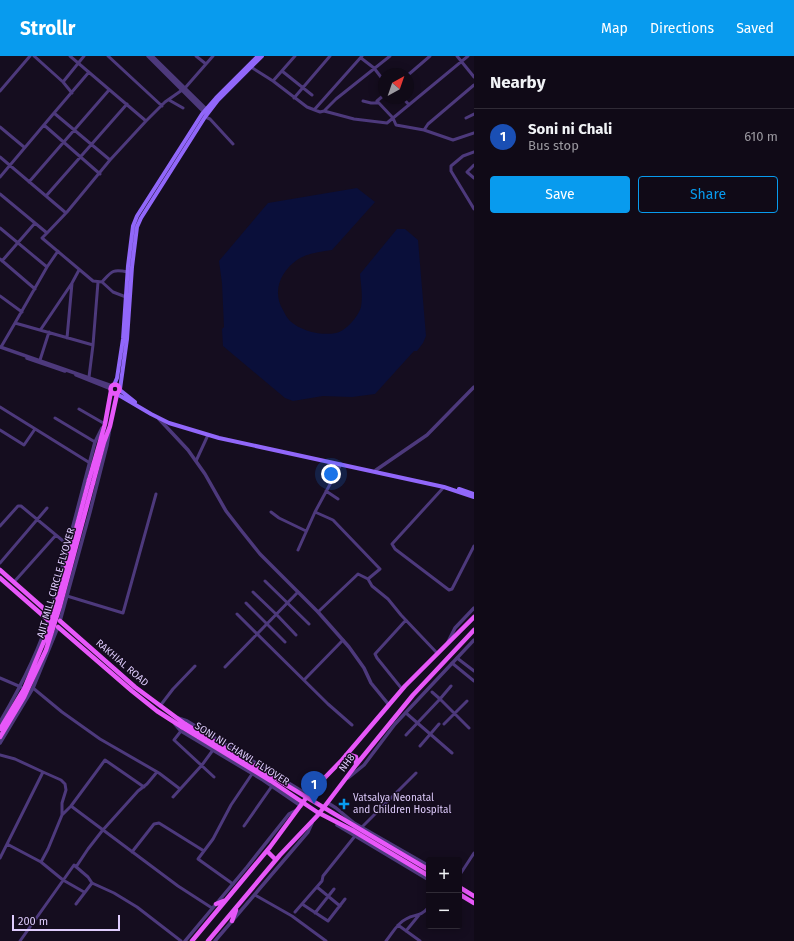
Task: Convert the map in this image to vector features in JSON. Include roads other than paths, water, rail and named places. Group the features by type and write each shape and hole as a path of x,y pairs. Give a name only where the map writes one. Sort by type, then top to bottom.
{"main road":[{"path":"119,391 114,394 112,388 117,378 122,347 133,226 137,216 206,113 258,56"},
{"path":"119,391 127,339 132,267 137,227 141,218 206,113 262,56"},
{"path":"112,388 118,386 119,391 158,417 170,423 208,435 444,485 474,494"},
{"name":"AJIT MILL CIRCLE FLYOVER","path":"0,737 24,697 46,650 60,606 105,424 112,388"},
{"name":"AJIT MILL CIRCLE FLYOVER","path":"0,729 24,689 46,637 91,481 110,426 119,391"},
{"path":"158,417 219,436 444,487 474,497"},
{"path":"0,570 50,614"},
{"path":"0,578 48,620"},
{"name":"NH8","path":"192,941 267,851 309,794 346,756 402,689 474,617"},
{"name":"RAKHIAL ROAD","path":"60,621 135,687 160,706 172,718"},
{"name":"RAKHIAL ROAD","path":"58,627 157,711 172,718"},
{"name":"NH8","path":"208,941 236,908 245,901 276,860 328,803 356,765 413,695 474,630"},
{"name":"SONI NI CHAWL FLYOVER","path":"172,718 183,727 271,781 311,809 352,830 426,874"},
{"name":"SONI NI CHAWL FLYOVER","path":"183,727 322,805 426,868"},
{"path":"346,756 350,754 356,757 356,765"},
{"path":"267,851 276,860"},
{"path":"462,889 474,896"},
{"path":"462,896 474,903"},
{"path":"216,904 227,899"},
{"path":"232,921 236,908"}],"street":[{"path":"0,91 30,56"},
{"path":"34,56 63,82 72,93"},
{"path":"70,56 146,121"},
{"path":"63,82 84,56"},
{"path":"108,56 162,106"},
{"path":"148,56 184,89"},
{"path":"152,56 233,144"},
{"path":"196,56 206,64"},
{"path":"126,297 113,292 100,282 93,281 42,238 66,213 100,174 110,160 146,121 169,100 184,89 213,56"},
{"path":"273,81 295,56"},
{"path":"294,98 330,56"},
{"path":"324,111 390,56"},
{"path":"414,69 430,56"},
{"path":"457,56 474,77"},
{"path":"387,123 468,56"},
{"path":"314,110 361,57 378,73"},
{"path":"251,67 273,81 307,107 320,112 324,111 354,118 424,130 453,140 474,133"},
{"path":"282,71 312,95"},
{"path":"0,177 89,72"},
{"path":"424,130 428,124 474,85"},
{"path":"29,182 109,90"},
{"path":"169,100 183,108"},
{"path":"363,101 378,103"},
{"path":"46,196 127,104"},
{"path":"380,104 393,118 396,125"},
{"path":"54,113 110,160"},
{"path":"466,118 474,114"},
{"path":"44,125 100,174"},
{"path":"0,127 24,147"},
{"path":"474,152 463,156 451,166 451,171 474,209"},
{"path":"0,157 66,213"},
{"path":"474,165 468,172 474,178"},
{"path":"0,194 47,233"},
{"path":"35,223 1,260 35,289"},
{"path":"0,228 47,267"},
{"path":"0,348 47,267 58,251"},
{"path":"41,329 79,270"},
{"path":"89,377 100,282 111,272 117,270 128,272"},
{"path":"67,338 73,289 72,283"},
{"path":"0,296 22,312"},
{"path":"15,323 41,329 93,345"},
{"path":"40,360 49,332"},
{"path":"0,348 112,388"},
{"path":"0,348 89,377 112,388"},
{"path":"376,471 427,435 474,387"},
{"path":"0,407 90,463"},
{"path":"0,722 20,687 48,620 95,442 105,424 79,409"},
{"path":"158,417 196,461 226,511 237,526 260,554 318,612 343,640 364,668 371,683 389,705"},
{"path":"55,418 95,442"},
{"path":"0,743 33,688 58,627 111,430 110,426"},
{"path":"0,430 24,445 35,429"},
{"path":"196,461 208,435"},
{"path":"298,550 315,512 341,464"},
{"path":"444,487 392,544 395,550 449,590 452,589 474,546"},
{"path":"326,491 338,498"},
{"path":"67,596 123,613 156,494"},
{"path":"0,526 18,506 21,506 68,545"},
{"path":"0,563 47,508"},
{"path":"271,512 279,518 306,531"},
{"path":"315,512 333,520 380,569 368,579"},
{"path":"14,582 56,535"},
{"path":"318,612 358,574 368,579 372,586 388,599 437,653"},
{"path":"265,581 309,624"},
{"path":"253,592 296,635"},
{"path":"225,667 288,604 298,592"},
{"path":"246,603 285,642"},
{"path":"446,645 455,628 474,608"},
{"path":"50,614 60,621"},
{"path":"237,614 328,704 352,725"},
{"path":"48,620 58,627"},
{"path":"402,689 375,654 406,620"},
{"path":"304,680 343,640"},
{"path":"344,781 364,765 395,724 474,640"},
{"path":"458,647 463,652"},
{"path":"457,658 474,671"},
{"path":"452,663 474,680"},
{"path":"160,706 168,695 195,666"},
{"path":"0,678 20,687"},
{"path":"406,735 440,699 450,686"},
{"path":"33,688 62,712 100,739 157,772 180,789"},
{"path":"432,692 469,728"},
{"path":"444,724 467,701"},
{"path":"406,713 452,753"},
{"path":"172,718 187,721 309,794"},
{"path":"420,746 439,724"},
{"path":"185,941 289,814 299,808 272,786 213,750 183,727 174,740 214,777"},
{"path":"173,797 202,765 213,750"},
{"path":"0,755 15,759 61,780 65,784 66,790 62,803 62,815 41,862"},
{"path":"62,815 71,806 105,760 144,787"},
{"path":"0,858 42,772"},
{"path":"20,941 74,865 76,867 102,831 157,772"},
{"path":"362,828 416,773"},
{"path":"233,884 198,859 213,839 231,805 252,774"},
{"path":"244,826 272,786"},
{"path":"328,803 354,823 426,864"},
{"path":"71,806 89,818 102,831 178,886 212,908"},
{"path":"318,815 426,878"},
{"path":"215,941 232,921 245,901 255,894 308,832 313,820"},
{"path":"132,852 154,824 159,823 204,851"},
{"path":"295,912 322,881 323,876 355,836"},
{"path":"7,844 41,862 63,880 84,892"},
{"path":"462,871 474,853"},
{"path":"76,867 88,877 92,883 137,906 181,941"},
{"path":"76,904 92,883"},
{"path":"317,887 340,906"},
{"path":"315,913 334,889"},
{"path":"255,894 292,916 326,941"},
{"path":"302,904 328,921 345,899"},
{"path":"406,931 419,915 426,909"},
{"path":"386,941 398,925 406,918 419,915"},
{"path":"398,925 420,941"},
{"path":"389,937 393,941"}],"place":[{"name":"Soni ni Chali","path":"314,804"},
{"name":"Vatsalya Neonatal and Children Hospital","path":"344,804"}]}
